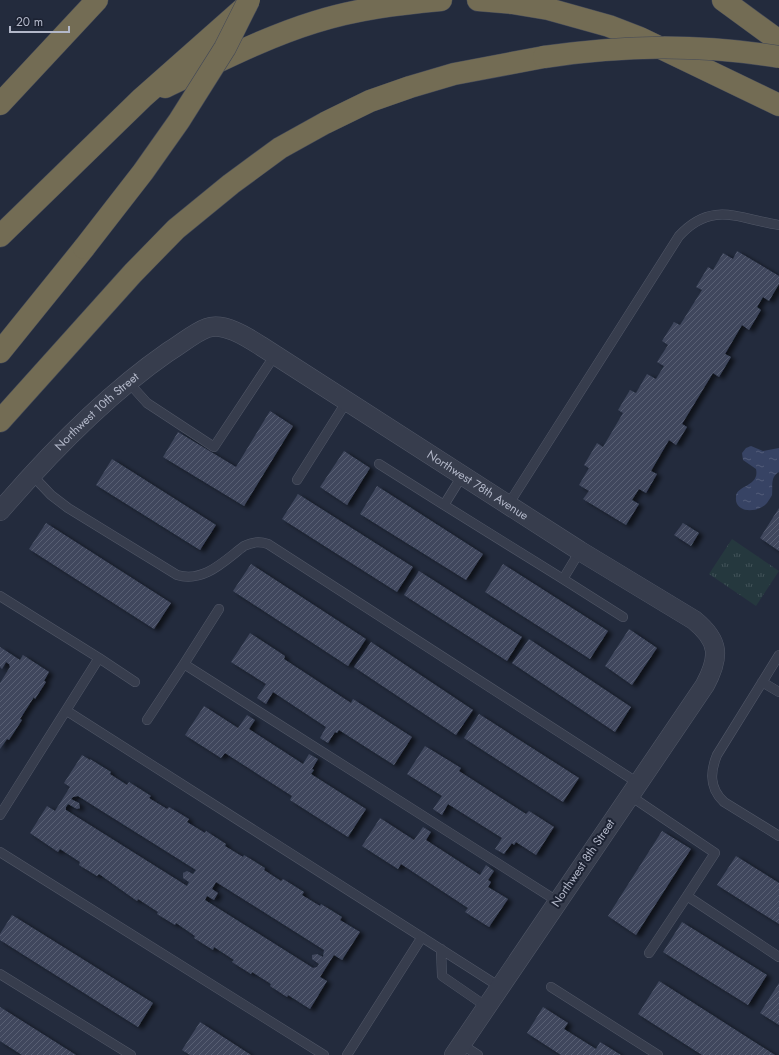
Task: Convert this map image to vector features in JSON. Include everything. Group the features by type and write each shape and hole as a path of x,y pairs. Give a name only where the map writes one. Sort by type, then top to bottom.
{"highway":[{"path":"0,104 96,0"},
{"path":"0,352 143,172 179,121 225,48 250,0"},
{"path":"0,236 142,98 253,0"},
{"path":"142,98 273,36 357,11 440,0"},
{"path":"478,0 512,3 548,9 609,26 640,38 779,105"},
{"path":"723,0 779,41"},
{"path":"0,421 132,273 176,229 231,184 280,148 325,122 370,101 454,74 585,51 667,47 743,52 779,57"}],"street":[{"name":"Northwest 78th Avenue","path":"208,328 216,327 238,332 580,551 701,626 709,635 715,649 714,666 712,672"},
{"name":"Northwest 10th Street","path":"0,511 74,431 129,383 166,354 208,328"},
{"name":"Northwest 8th Street","path":"458,1050 700,693 712,672"}],"lane":[{"path":"508,505 679,236 688,227 704,217 721,214 779,225"},
{"path":"129,383 147,403 214,447 274,355"},
{"path":"297,480 347,401"},
{"path":"379,464 623,617"},
{"path":"32,475 51,495 68,508 177,575 196,577 205,574 251,542 268,544 634,789 715,853 649,953"},
{"path":"444,505 462,476"},
{"path":"563,579 580,551"},
{"path":"0,596 135,682"},
{"path":"147,720 219,609"},
{"path":"779,654 717,755 712,766 711,778 714,789 724,802 779,836"},
{"path":"0,815 99,658"},
{"path":"184,664 557,902"},
{"path":"762,682 779,692"},
{"path":"67,710 500,987"},
{"path":"0,852 324,1055"},
{"path":"686,896 779,957"},
{"path":"347,1055 422,937"},
{"path":"441,949 442,976 487,1007"},
{"path":"0,974 131,1055"},
{"path":"552,987 658,1055"},
{"path":"458,1050 478,1055"}],"green space":[{"path":"732,539 779,571 756,606 709,574"}],"water":[{"path":"751,446 763,451 779,448 779,472 774,476 772,495 767,503 758,509 748,510 739,507 736,503 736,497 740,490 755,479 756,469 743,460 742,453 746,448"}],"building":[{"path":"737,251 779,276 779,284 769,301 763,297 757,307 761,310 749,330 742,325 725,354 731,357 719,377 713,373 682,424 687,427 676,445 669,440 651,471 657,474 646,493 639,489 632,500 639,504 626,525 583,499 589,491 579,485 589,468 584,465 597,443 603,447 623,413 618,410 630,390 636,393 647,374 656,379 664,366 657,362 668,345 662,341 674,322 680,325 702,290 696,287 708,267 713,270 723,253 733,259"},
{"path":"270,411 293,426 244,506 163,457 178,432 236,467"},
{"path":"344,451 370,468 347,505 320,487"},
{"path":"112,459 216,525 200,550 96,485"},
{"path":"377,486 483,554 466,580 360,514"},
{"path":"298,494 413,567 397,592 282,519"},
{"path":"779,508 779,551 760,538"},
{"path":"46,523 171,603 154,629 29,549"},
{"path":"683,523 699,533 691,546 674,535"},
{"path":"251,564 366,639 348,666 233,591"},
{"path":"503,564 608,631 590,659 485,592"},
{"path":"419,571 522,637 507,661 404,595"},
{"path":"629,629 657,648 632,685 605,666"},
{"path":"250,633 285,656 284,659 351,703 353,699 412,737 394,765 339,730 337,733 335,732 328,743 320,738 326,727 273,692 266,704 257,698 266,684 231,662"},
{"path":"529,639 631,707 615,732 512,663"},
{"path":"371,642 473,710 456,735 354,667"},
{"path":"0,647 20,660 23,655 49,672 44,681 46,682 20,719 22,720 9,740 7,739 0,749 0,683 10,667 6,662 2,669 0,667"},
{"path":"204,706 238,728 247,715 255,720 249,729 303,764 309,754 318,759 312,769 314,770 311,774 366,809 348,837 290,800 292,796 225,753 221,758 185,735"},
{"path":"479,714 579,778 563,802 464,738"},
{"path":"425,746 461,768 459,771 526,814 529,811 554,827 536,855 516,842 514,845 512,843 504,854 495,849 502,838 448,804 442,815 433,809 442,796 407,774"},
{"path":"82,755 90,759 111,772 110,774 127,785 129,782 151,796 149,798 167,809 169,807 189,819 187,822 205,833 206,831 226,844 225,846 243,857 244,855 265,868 264,870 281,881 283,879 304,892 302,895 320,906 321,904 342,917 340,920 360,932 342,960 334,955 320,977 327,981 310,1009 288,995 287,997 270,986 271,984 252,972 251,974 232,962 234,960 214,947 213,950 194,938 195,936 176,923 175,925 157,914 158,912 138,899 137,901 99,874 97,876 79,865 80,862 60,849 58,852 30,833 47,806 55,811 70,787 64,783","holes":["78,796 196,870 193,874 187,871 183,873 183,878 189,882 187,886 66,810 68,804 77,809 80,808 79,803 71,799","216,882 324,950 323,957 317,954 312,955 312,959 319,964 317,967 313,968 205,900 207,896 214,900 218,893 212,889"]},
{"path":"380,818 414,840 423,827 431,832 426,840 480,875 486,865 494,871 488,880 491,882 488,887 508,899 489,927 465,912 468,908 401,864 398,869 362,846"},
{"path":"662,831 691,849 636,935 608,916"},
{"path":"736,856 779,883 779,924 717,885"},
{"path":"12,915 153,1003 138,1027 0,940 0,934"},
{"path":"682,922 767,975 748,1005 663,952"},
{"path":"659,981 775,1055 702,1055 638,1014"},
{"path":"779,983 779,1025 760,1013"},
{"path":"0,1007 76,1055 22,1055 0,1041"},
{"path":"543,1007 568,1023 564,1029 596,1049 600,1042 621,1055 561,1055 527,1033"},
{"path":"200,1022 251,1055 190,1055 182,1050"}]}
